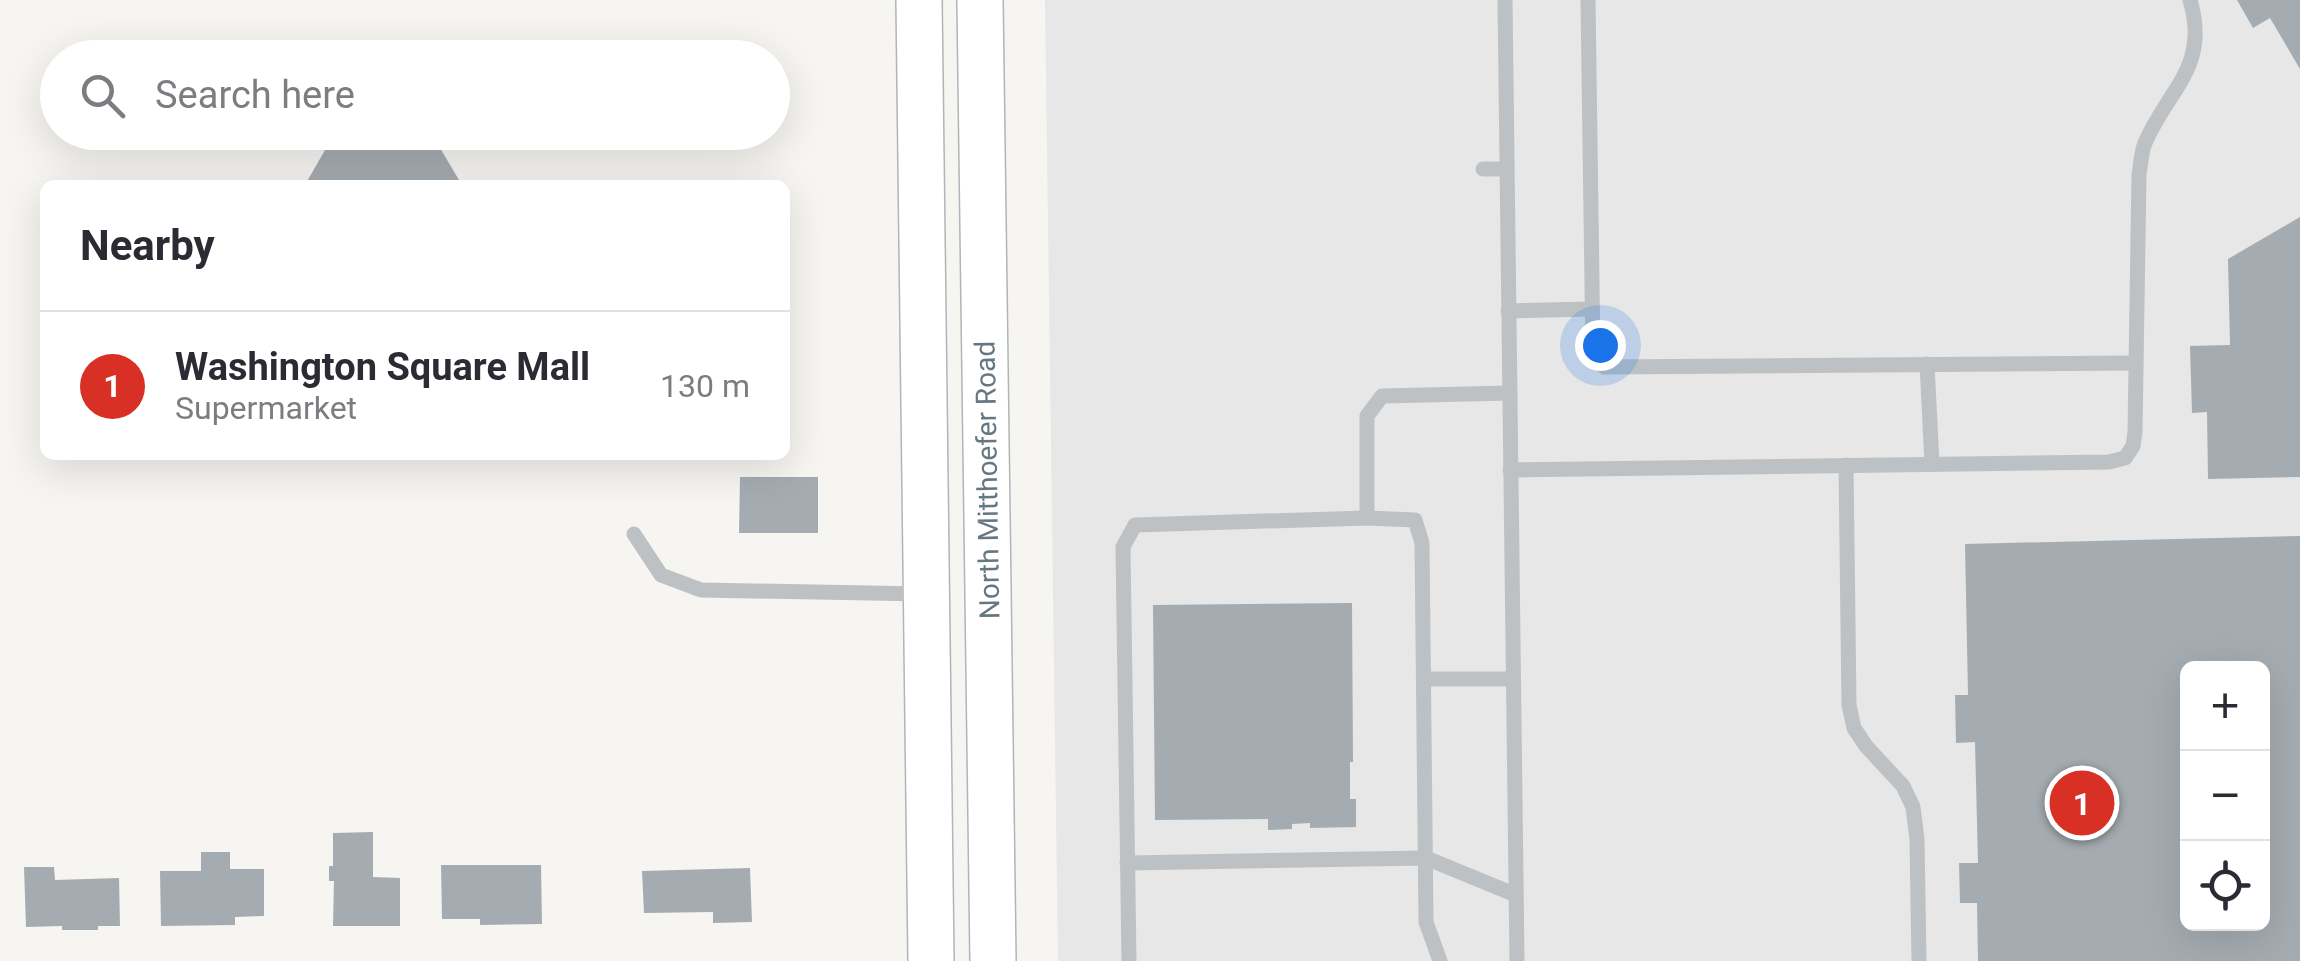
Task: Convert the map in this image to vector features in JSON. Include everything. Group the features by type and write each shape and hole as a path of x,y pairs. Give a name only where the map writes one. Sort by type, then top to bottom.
{"main road":[{"path":"919,0 931,961"},
{"name":"North Mitthoefer Road","path":"980,0 994,961"}],"lane":[{"path":"1505,0 1517,961"},
{"path":"1588,0 1593,356 1604,367 2136,363"},
{"path":"1510,470 2109,462 2125,458 2133,446 2135,432 2139,174 2144,145 2189,68 2196,20 2190,0"},
{"path":"1483,169 1506,169"},
{"path":"1508,312 1592,309"},
{"path":"1928,364 1932,464"},
{"path":"1366,518 1366,416 1382,396 1510,393"},
{"path":"1846,465 1850,704 1854,728 1903,786 1914,807 1918,961"},
{"path":"1128,961 1124,548 1135,526 1366,518 1415,520 1422,543 1426,922 1440,961"},
{"path":"634,534 660,575 701,590 927,594"},
{"path":"1424,679 1514,678"},
{"path":"1127,863 1426,858 1516,896"}],"shaded area":[{"path":"1045,0 2300,0 2300,961 1058,961"}],"building":[{"path":"2237,0 2300,0 2300,69 2270,18 2253,28"},
{"path":"325,150 441,150 459,180 308,180"},
{"path":"2300,217 2300,477 2208,479 2207,412 2192,413 2190,346 2230,345 2228,259"},
{"path":"740,477 818,477 818,533 739,533"},
{"path":"2300,536 2300,961 1978,961 1977,903 1960,903 1959,863 1978,863 1975,742 1956,743 1955,695 1968,695 1965,544"},
{"path":"1352,603 1350,799 1356,799 1356,827 1310,828 1310,823 1268,830 1268,819 1155,820 1153,605"},
{"path":"373,832 373,877 400,878 400,926 333,926 334,881 329,881 329,866 333,866 333,833"},
{"path":"201,852 230,852 230,869 264,869 264,916 235,917 235,925 161,926 160,871 201,871"},
{"path":"441,865 541,865 542,924 480,925 480,919 442,919"},
{"path":"24,867 54,867 55,880 119,878 120,926 98,926 98,930 26,927"},
{"path":"750,868 752,922 713,923 713,912 644,913 642,871"}],"place":[{"name":"Washington Square Mall","path":"2082,803"}]}
